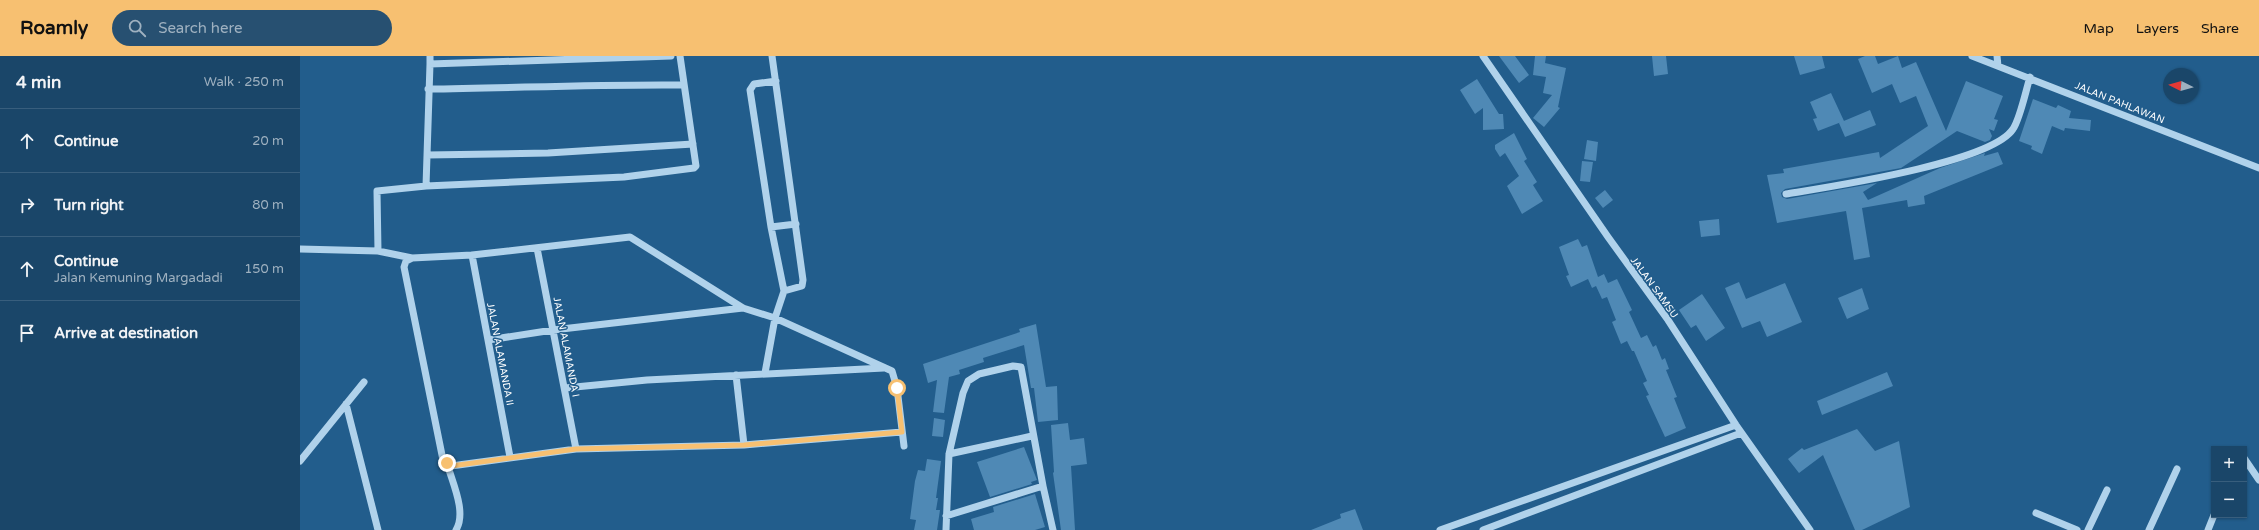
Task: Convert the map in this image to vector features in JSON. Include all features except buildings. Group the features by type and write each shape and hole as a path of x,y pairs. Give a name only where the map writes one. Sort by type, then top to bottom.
{"street":[{"path":"426,186 430,56"},
{"path":"430,67 671,56"},
{"path":"772,56 803,280 802,286 799,289 784,291"},
{"name":"JALAN SAMSU","path":"1483,56 1608,237 1668,320 1741,433 1810,530"},
{"name":"JALAN PAHLAWAN","path":"1972,56 2030,77 2259,168"},
{"path":"1997,56 1998,66"},
{"path":"378,251 377,191 426,186 624,177 691,170 696,166 681,60"},
{"path":"1786,194 1874,179 1933,165 1984,148 1999,141 2013,130 2030,77"},
{"path":"765,373 775,318 784,291 771,227 750,90 754,84 776,81"},
{"path":"429,86 554,87 618,84 684,86"},
{"path":"427,155 548,153 693,144"},
{"path":"771,227 796,224"},
{"path":"300,249 378,251 412,258 472,255 630,237 743,308 775,318 892,371 897,388 904,446"},
{"name":"JALAN ALAMANDA I","path":"538,248 576,449"},
{"name":"JALAN ALAMANDA II","path":"472,255 510,457"},
{"path":"412,258 406,261 404,267 443,460 451,466 576,449 744,445 902,432"},
{"path":"488,340 553,330 743,308"},
{"path":"946,530 949,454 963,393 968,381 979,374 1012,366 1021,367 1022,371 1032,436 1053,530"},
{"path":"565,388 647,380 887,368"},
{"path":"736,375 744,445"},
{"path":"300,461 364,382"},
{"path":"346,404 378,530"},
{"path":"1440,530 1736,425"},
{"path":"1483,530 1741,433"},
{"path":"949,454 1032,436"},
{"path":"2247,462 2259,480"},
{"path":"447,463 460,510 460,524 456,530"},
{"path":"2149,530 2177,469"},
{"path":"946,516 1043,486"},
{"path":"2088,530 2107,490"},
{"path":"1543,494 1548,506"},
{"path":"2036,513 2077,530"},
{"path":"2208,530 2213,518"}],"route":[{"path":"447,463 451,466 576,449 744,445 902,432 897,388"}]}
